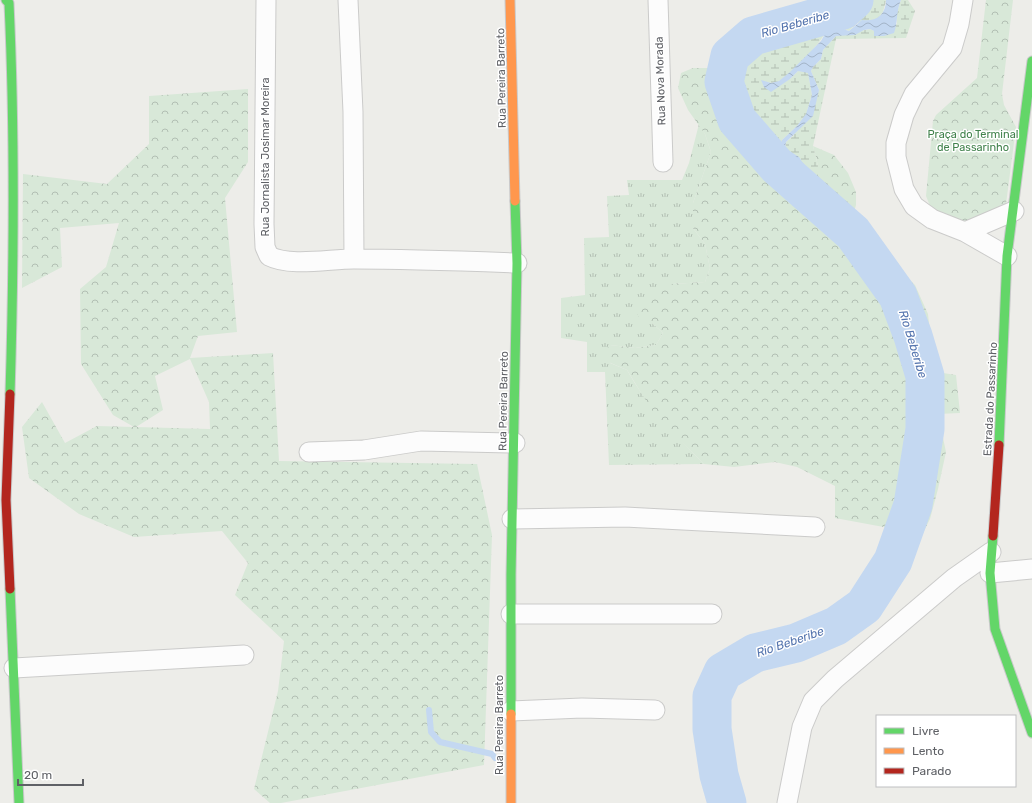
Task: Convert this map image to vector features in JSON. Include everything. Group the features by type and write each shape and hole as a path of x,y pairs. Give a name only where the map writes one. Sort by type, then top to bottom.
{"street":[{"name":"Rua Jornalista Josimar Moreira","path":"266,0 265,247 269,256 276,260 295,261 354,259 517,263"},
{"path":"348,0 353,112 354,259"},
{"name":"Rua Pereira Barreto","path":"510,0 517,263 515,443 512,519 510,803"},
{"name":"Rua Nova Morada","path":"658,0 663,162"},
{"path":"963,0 959,24 952,48 914,94 904,115 896,143 896,157 904,189 914,206 932,219 965,232 1007,256"},
{"path":"7,4 12,73 13,214 12,331 6,500 19,803"},
{"name":"Estrada do Passarinho","path":"1032,61 1014,211 1007,256 998,475 990,573 995,629 1032,733"},
{"path":"965,232 1014,211"},
{"path":"309,452 364,450 421,441 515,443"},
{"path":"512,519 625,517 815,527"},
{"path":"787,803 802,727 813,701 835,679 948,583 991,552"},
{"path":"990,573 1032,569"},
{"path":"511,614 712,614"},
{"path":"14,668 244,655"},
{"path":"511,711 582,708 655,710"}],"green space":[{"path":"842,0 886,0 883,12 877,19 857,23 849,31 840,27 825,33 817,45 803,60 782,79 773,83 762,81 764,87 790,79 798,71 808,72 812,95 807,112 819,90 811,71 821,59 823,50 836,36 870,29 874,31 874,35 897,24 896,15 901,0 908,0 915,11 906,38 836,39 813,146 818,166 817,176 810,179 764,166 744,148 728,129 721,114 710,68 724,64 726,45 750,44 757,32 761,18 800,13","holes":["804,117 793,136 786,142 785,149 791,153 799,168 784,152 782,140"]},
{"name":"Praça do Terminal de Passarinho","path":"986,0 1013,0 1002,94 1004,105 1016,127 1006,204 976,226 932,211 926,196 933,121 936,115 977,78"},
{"path":"693,68 710,68 721,114 764,166 810,179 818,166 813,146 834,155 848,173 856,192 856,205 852,219 874,245 915,285 928,314 932,350 943,373 956,375 960,413 938,414 946,452 930,519 920,539 908,539 889,528 835,518 835,486 797,467 775,462 734,467 704,464 684,444 661,425 627,370 599,358 610,345 635,348 656,345 663,333 652,323 641,324 637,313 648,301 672,284 705,282 710,268 705,244 693,228 693,203 711,152 705,134 688,110 678,88 681,73"},
{"path":"248,89 248,162 225,198 237,332 198,336 190,358 273,353 279,461 477,464 492,535 484,765 281,803 270,803 254,789 278,691 284,641 235,595 248,563 222,531 134,537 79,514 29,478 22,427 42,402 65,443 97,426 134,427 113,415 81,364 80,289 106,267 119,223 60,228 62,267 22,288 23,174 107,184 149,144 149,96","holes":["190,359 209,402 210,429 136,427 163,410 155,376"]},
{"path":"699,124 705,134 711,152 693,203 693,228 705,244 710,268 705,282 672,284 652,323 663,333 656,345 635,348 610,345 610,363 627,370 653,408 704,464 609,465 605,372 587,372 587,342 561,338 561,298 585,295 584,238 609,237 607,196 629,195 627,180 682,180 689,163"}],"water":[{"path":"886,0 901,0 898,8 894,33 884,36 874,36 874,31 870,29 864,30 855,35 836,36 823,50 821,59 813,67 811,71 819,90 813,116 786,142 785,148 799,157 806,168 800,168 784,152 781,145 782,140 797,126 806,114 812,95 808,73 798,71 790,79 771,92 764,87 761,80 771,83 779,81 821,41 829,27 834,26 849,31 862,20 876,19 884,10"}],"waterway":[{"name":"Rio Beberibe","path":"727,803 719,775 712,729 712,696 723,672 755,653 796,643 836,626 864,606 893,561 913,505 925,429 925,376 913,336 898,296 853,233 777,166 737,120 724,82 730,56 753,36 843,10 854,0"},
{"path":"429,710 431,732 440,742 492,754 495,758"}],"traffic: fast":[{"path":"6,0 9,3 13,150 10,394"},
{"path":"999,445 1007,256 1032,61"},
{"path":"511,714 511,575 517,263 515,201"},
{"path":"993,536 990,573 995,629 1032,733"},
{"path":"10,589 19,803"}],"traffic: slow":[{"path":"510,0 515,201"},
{"path":"511,714 511,803"}],"traffic: jam":[{"path":"10,394 6,500 10,589"},
{"path":"993,536 999,445"}]}
